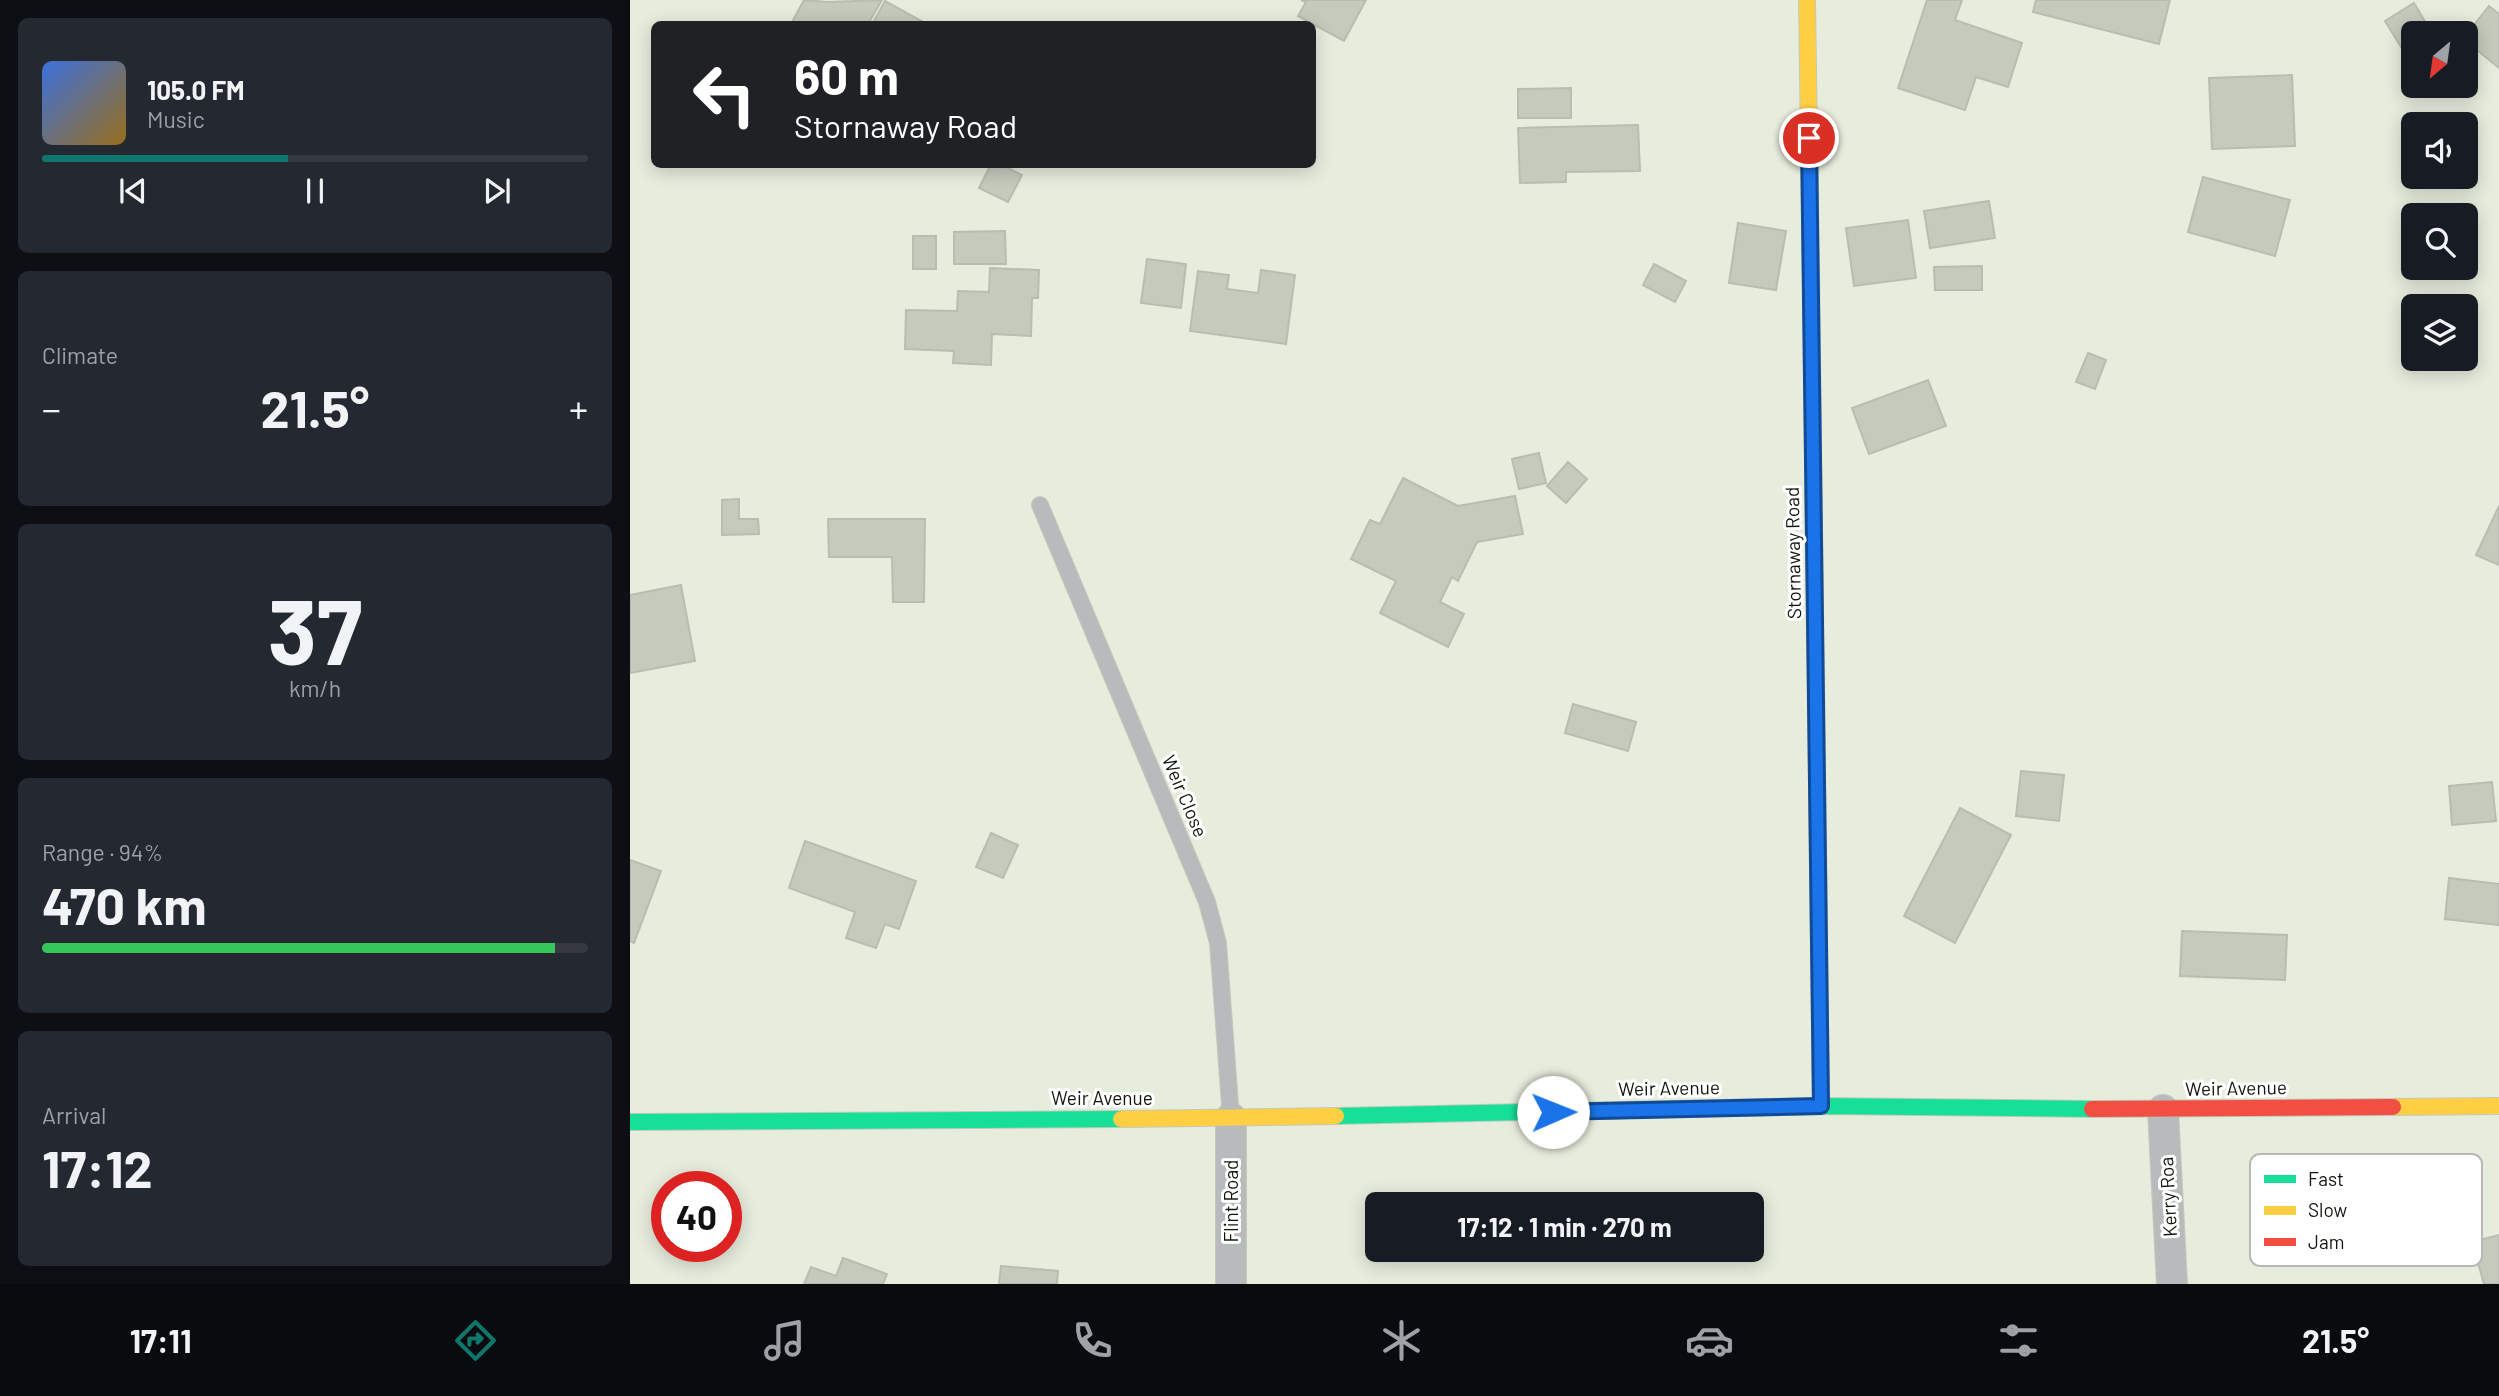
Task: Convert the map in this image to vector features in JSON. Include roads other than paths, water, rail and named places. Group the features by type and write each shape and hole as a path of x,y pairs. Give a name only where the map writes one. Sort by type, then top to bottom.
{"street":[{"name":"Stornaway Road","path":"1807,0 1821,1106"},
{"name":"Weir Avenue","path":"630,1122 1231,1118 1821,1106 2163,1110 2499,1106"},
{"name":"Kerry Roa","path":"2163,1110 2172,1284"},
{"name":"Flint Road","path":"1231,1118 1231,1284"}],"lane":[{"name":"Weir Close","path":"1040,505 1207,902 1218,943 1231,1118"}]}
